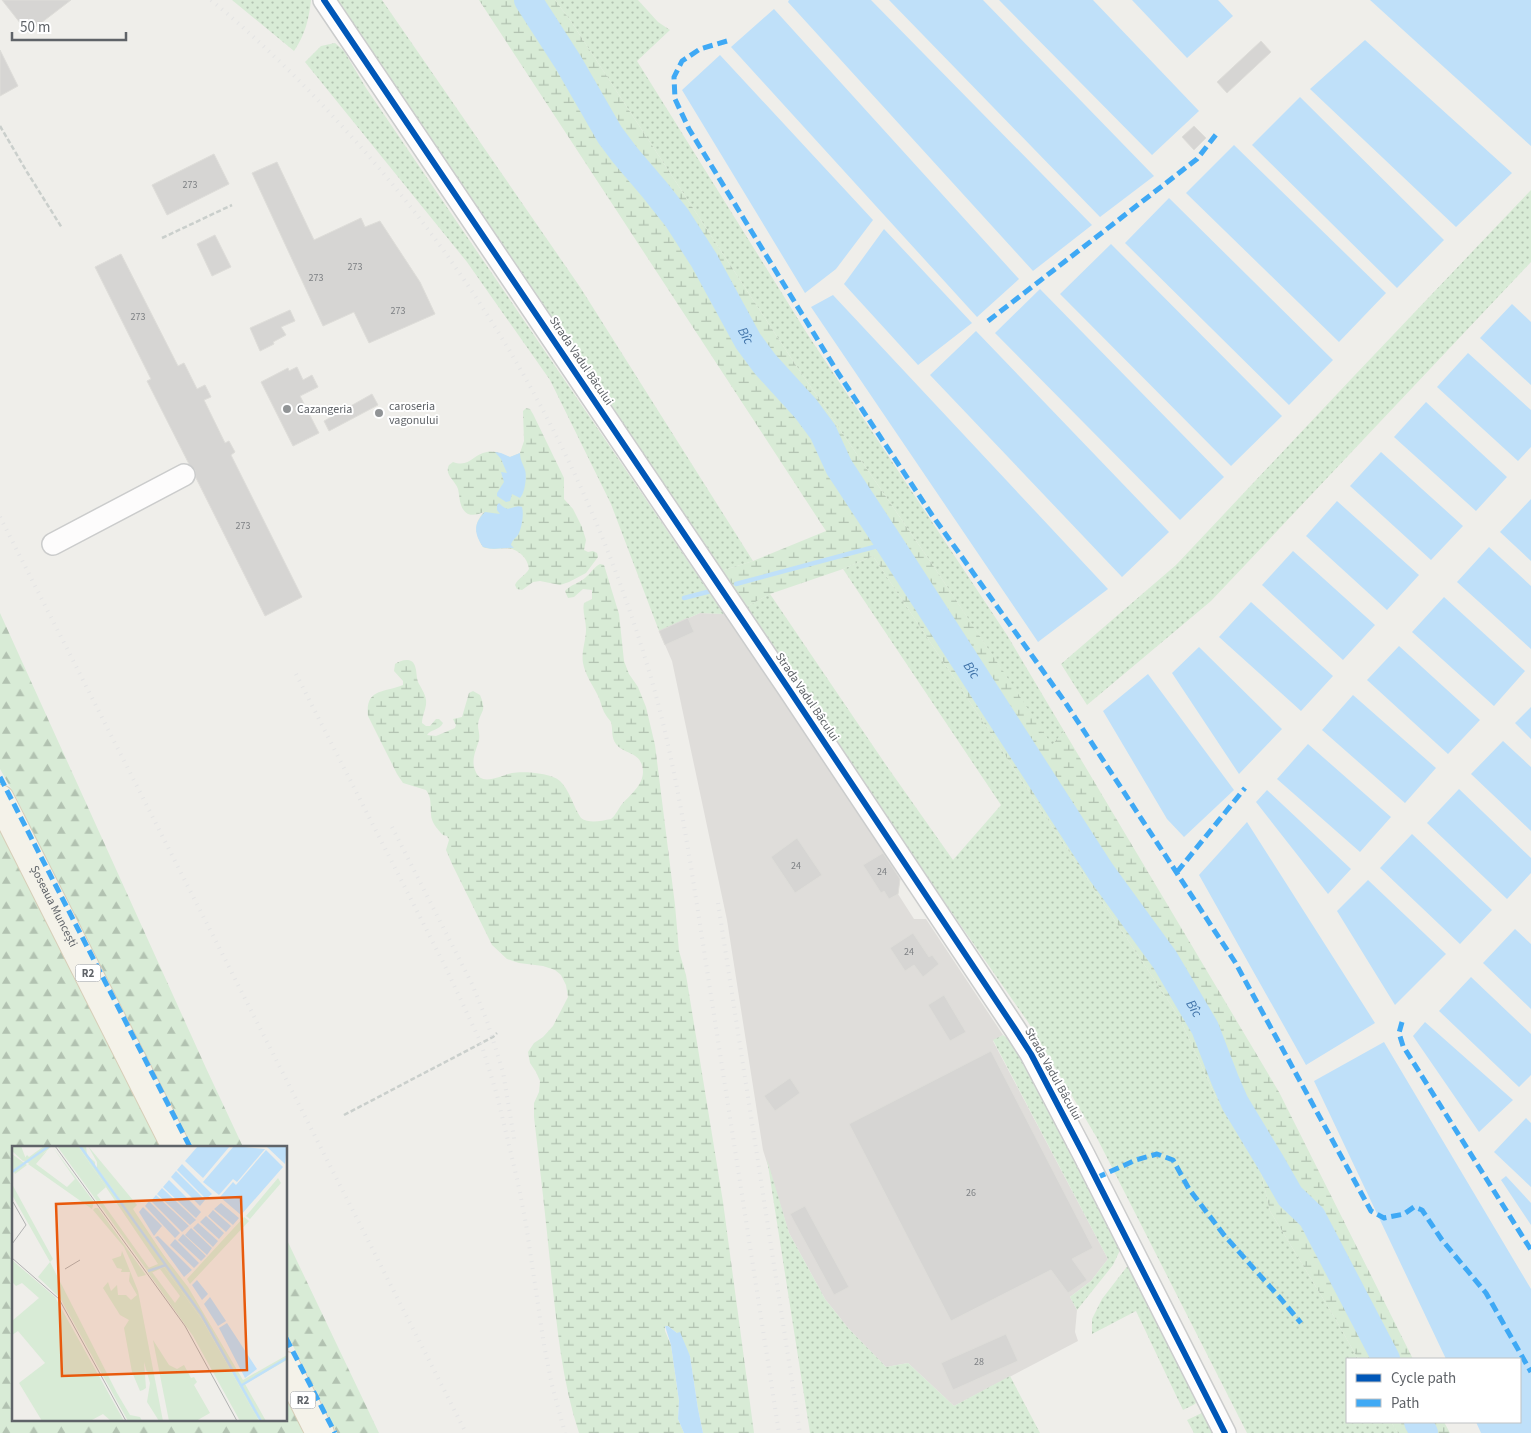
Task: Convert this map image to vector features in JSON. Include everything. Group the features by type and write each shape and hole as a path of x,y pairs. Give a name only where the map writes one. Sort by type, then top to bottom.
{"main road":[{"name":"Șoseaua Muncești","path":"0,799 175,1146"},
{"name":"R2","path":"288,1370 320,1433"}],"street":[{"name":"Strada Vadul Bâcului","path":"324,0 788,688 1015,1029 1084,1155 1225,1433"},
{"path":"54,544 184,475"}],"path":[{"path":"0,126 62,228"},
{"path":"162,238 232,206"},
{"path":"344,1115 498,1033"}],"shaded area":[{"path":"700,613 724,614 884,852 900,879 898,894 914,919 926,919 1003,1035 993,1041 1108,1259 1091,1281 1070,1297 1077,1310 1075,1332 1078,1341 954,1406 908,1363 886,1367 848,1328 825,1299 789,1233 763,1150 727,920 672,661 659,631"}],"green space":[{"path":"232,0 311,0 306,27 294,51"},
{"path":"335,0 382,0 580,287 753,561 721,571"},
{"path":"479,0 555,0 570,20 793,361 934,567 1052,745 1064,731 1279,1092 1412,1358 1357,1358 1270,1211 1260,1168 1216,1097 1179,1017 873,556 843,569 770,594 746,607 721,571 753,561 826,531"},
{"path":"555,0 638,0 658,22 670,30 637,61 808,335 1007,635 1064,731 1052,746 934,567 793,361 570,20"},
{"path":"335,43 344,51 366,88 724,614 700,613 659,631 611,504 550,380 467,262 305,62 321,46"},
{"path":"1531,190 1531,262 1211,601 1087,705 1061,664 1176,565"},
{"path":"526,408 530,409 533,414 564,478 564,499 573,509 582,527 586,540 584,550 597,553 598,557 586,573 569,582 560,585 540,581 533,582 522,590 517,589 515,585 529,569 526,560 517,551 512,549 489,549 483,547 476,529 480,516 484,512 472,515 465,512 461,506 457,486 449,475 448,469 449,465 453,462 468,462 482,453 496,452 510,457 520,453 524,441 523,411"},
{"path":"873,556 1179,1017 1216,1097 1260,1168 1270,1211 1357,1358 1346,1358 1346,1423 1392,1423 1398,1433 1247,1433 1097,1138 1028,1022 932,884 746,607 770,594 953,860 1001,805 843,569"},
{"path":"600,564 604,565 619,614 624,661 646,707 655,745 679,951 686,975 723,1202 754,1433 703,1433 690,1356 677,1333 668,1326 665,1326 665,1331 671,1345 679,1401 678,1419 684,1433 579,1433 564,1374 553,1293 534,1117 534,1103 539,1092 540,1081 530,1063 528,1052 534,1043 543,1037 553,1026 568,997 566,985 561,975 555,970 507,959 492,945 446,850 449,840 432,820 428,793 426,790 403,783 368,716 368,707 373,696 403,685 403,681 394,671 395,664 409,660 414,663 417,680 426,700 422,723 430,726 436,719 439,719 443,723 427,735 436,736 455,728 456,725 453,719 462,717 469,693 473,691 480,695 483,702 483,710 478,723 479,740 474,755 475,770 478,775 486,779 517,772 550,776 563,784 581,818 591,821 611,819 641,782 642,765 634,755 623,750 614,742 611,722 604,712 584,667 583,655 586,629 584,603 592,599 592,590 583,589 574,597 568,598 565,591 585,578"},
{"path":"0,613 243,1146 192,1146 0,769"},
{"path":"0,828 33,889 81,991 160,1146 12,1146 12,1420 288,1420 288,1396 307,1433 0,1433"},
{"path":"1003,1035 1015,1044 1121,1248 1113,1265 1077,1310 1070,1297 1091,1281 1108,1259 993,1040"},
{"path":"767,1159 789,1233 825,1299 848,1328 886,1367 908,1363 954,1406 1010,1376 1040,1433 810,1433"},
{"path":"288,1242 379,1433 337,1433 288,1336"},
{"path":"1129,1264 1198,1398 1195,1404 1183,1410 1136,1311 1092,1334 1092,1319 1102,1299"},
{"path":"1206,1411 1217,1433 1194,1433 1187,1420"},
{"path":"1392,1423 1445,1423 1450,1433 1398,1433"}],"water":[{"path":"789,0 871,0 1092,225 1033,271 788,2"},
{"path":"889,0 983,0 1154,176 1100,217"},
{"path":"999,0 1093,0 1199,111 1152,155"},
{"path":"1132,0 1218,0 1233,16 1187,58"},
{"path":"1370,0 1531,0 1531,146"},
{"path":"774,9 1019,279 977,317 731,47"},
{"path":"1365,40 1512,173 1456,227 1310,89"},
{"path":"720,55 873,220 836,269 805,293 682,90"},
{"path":"1300,97 1444,240 1397,288 1252,145"},
{"path":"1234,145 1386,293 1339,342 1186,193"},
{"path":"1169,198 1333,360 1289,405 1125,243"},
{"path":"884,229 972,323 918,365 844,284"},
{"path":"1111,244 1282,416 1231,466 1060,294"},
{"path":"1040,289 1224,477 1180,520 995,333"},
{"path":"833,295 1108,589 1038,642 811,307"},
{"path":"1512,304 1531,322 1531,385 1480,338"},
{"path":"976,331 1169,532 1122,577 930,375"},
{"path":"1468,353 1531,410 1531,447 1518,461 1437,387"},
{"path":"1426,402 1507,477 1476,511 1394,437"},
{"path":"495,452 510,457 520,453 526,476 520,498 512,494 510,501 506,502 497,496 504,482 501,472 507,473 501,459"},
{"path":"1381,452 1463,526 1431,560 1350,486"},
{"path":"1531,499 1531,561 1500,532"},
{"path":"1337,501 1419,575 1387,610 1306,536"},
{"path":"499,503 507,509 517,506 522,507 521,529 511,545 514,548 492,549 483,547 478,537 476,529 481,516 485,512 500,514 497,510"},
{"path":"1489,547 1531,586 1531,649 1457,582"},
{"path":"1293,551 1375,625 1343,660 1262,585"},
{"path":"1444,597 1525,671 1494,706 1412,632"},
{"path":"1251,602 1333,676 1301,711 1219,637"},
{"path":"1399,646 1480,720 1448,754 1367,680"},
{"path":"1199,647 1282,729 1239,774 1172,673"},
{"path":"1148,674 1234,790 1184,837 1167,819 1103,711"},
{"path":"1353,695 1436,768 1405,803 1322,730"},
{"path":"1531,707 1531,739 1515,723"},
{"path":"1503,741 1531,767 1531,831 1471,774"},
{"path":"1308,744 1391,817 1360,852 1277,779"},
{"path":"1459,789 1531,858 1531,873 1507,899 1427,823"},
{"path":"1267,790 1351,869 1328,894 1256,802"},
{"path":"1247,822 1375,1023 1306,1065 1199,875"},
{"path":"1412,834 1492,910 1460,944 1380,868"},
{"path":"1368,880 1446,954 1395,1005 1337,911"},
{"path":"1515,929 1531,944 1531,1009 1483,963"},
{"path":"1471,977 1531,1034 1531,1075 1519,1087 1439,1011"},
{"path":"1425,1022 1513,1100 1479,1132 1413,1036"},
{"path":"1384,1042 1531,1289 1531,1433 1481,1433 1476,1423 1521,1423 1521,1358 1446,1358 1314,1081"},
{"path":"1526,1118 1531,1123 1531,1187 1494,1152"},
{"path":"1506,1176 1531,1203 1531,1225 1501,1180"},
{"path":"665,1326 668,1326 677,1333 680,1332 690,1356 703,1433 684,1433 678,1419 679,1401 671,1345"}],"building":[{"path":"2,0 71,0 28,33"},
{"path":"1261,41 1271,52 1227,93 1217,82"},
{"path":"0,50 18,86 0,96"},
{"path":"1194,126 1206,138 1194,150 1182,137"},
{"path":"214,154 229,184 167,215 152,185"},
{"path":"277,162 314,240 361,218 365,227 380,221 420,282 435,314 369,343 354,312 323,326 252,173"},
{"path":"215,235 231,267 212,276 197,244"},
{"path":"121,254 178,366 184,363 197,389 205,385 211,397 204,400 225,443 229,441 235,452 231,455 302,597 265,616 196,478 195,470 189,464 147,381 151,379 95,267"},
{"path":"290,310 295,321 281,327 286,335 260,351 250,328"},
{"name":"Cazangeria","path":"297,367 303,380 312,375 318,387 300,396 319,433 293,446 261,382 288,368 289,371"},
{"path":"372,394 378,405 329,431 324,421"},
{"path":"688,618 694,632 665,645 659,631"},
{"path":"797,838 822,875 795,893 771,857"},
{"path":"883,853 900,879 898,894 889,899 884,891 881,893 863,865"},
{"path":"913,933 929,957 932,955 939,964 923,977 914,965 905,971 890,948"},
{"path":"944,995 966,1032 950,1041 928,1005"},
{"path":"991,1051 1093,1248 1072,1259 1087,1280 1068,1293 1051,1270 951,1321 849,1124"},
{"path":"790,1078 800,1093 775,1111 764,1096"},
{"path":"805,1206 849,1287 834,1295 790,1214"},
{"path":"1006,1334 1018,1361 953,1390 941,1363"}],"waterway":[{"name":"Bîc","path":"528,0 568,62 610,135 677,218 704,260 748,341 765,364 806,409 823,432 839,467 1101,872 1165,960 1205,1028 1235,1103 1290,1196 1312,1217 1385,1358"},
{"path":"736,584 889,543"},
{"path":"684,598 711,591"},
{"name":"Bîc","path":"1419,1423 1424,1433"}],"railway":[{"path":"211,0 294,75 340,124 394,187 444,252 490,319 532,389 569,461 602,536 630,613 655,692 676,782 692,873 779,1433"},
{"path":"0,517 466,1433"},
{"path":"296,674 444,964 481,1043 497,1095 518,1183 544,1345 552,1385 565,1433"},
{"path":"392,827 472,984 487,1021 503,1072 515,1144"},
{"path":"718,903 800,1433"}],"marked path":[{"path":"727,41 700,49 682,61 674,77 675,99 689,129 838,373 932,515 1065,702 1235,962 1371,1211 1384,1218 1404,1214 1414,1207 1422,1210 1442,1240 1486,1293 1531,1372"},
{"path":"988,321 1197,159 1218,132"},
{"path":"0,777 189,1146"},
{"path":"1177,872 1245,788"},
{"path":"1402,1022 1399,1033 1403,1046 1531,1250"},
{"path":"1096,1178 1136,1160 1157,1154 1173,1160 1189,1189 1224,1235 1301,1323"},
{"path":"288,1342 335,1433"}],"cycle path":[{"path":"324,0 788,688 1031,1054 1225,1433"}],"place":[{"name":"Cazangeria","path":"287,409"},
{"name":"caroseria vagonului","path":"379,413"}]}
